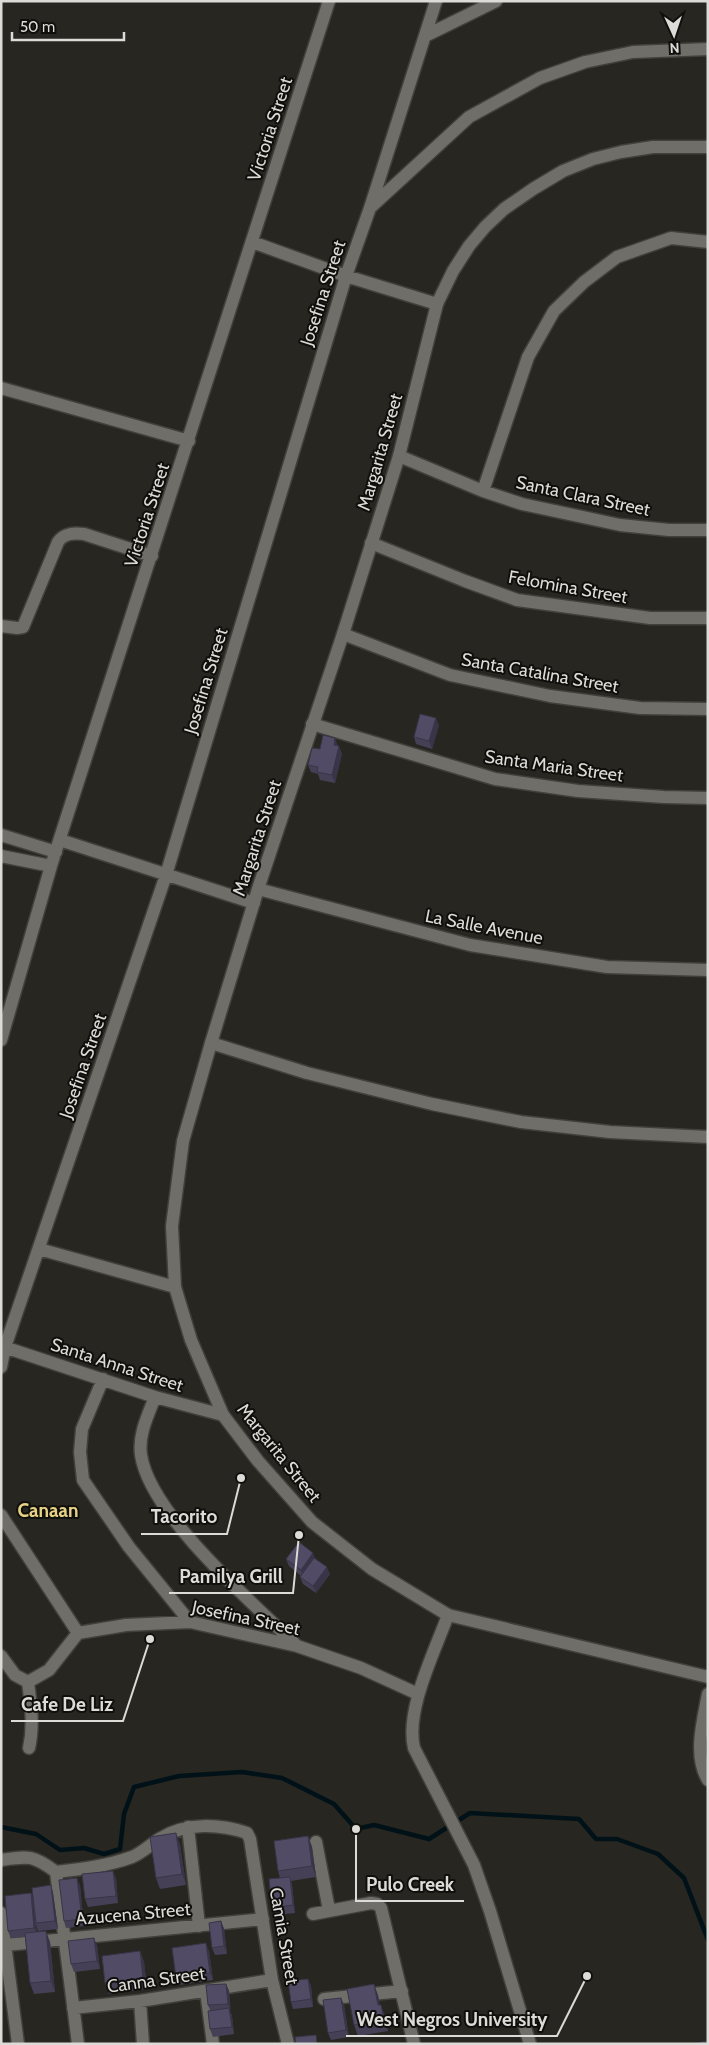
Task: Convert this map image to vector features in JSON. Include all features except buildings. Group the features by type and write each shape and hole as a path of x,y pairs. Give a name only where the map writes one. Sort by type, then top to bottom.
{"street":[{"name":"Victoria Street","path":"1,1040 51,866 329,1"},
{"name":"Josefina Street","path":"1,1367 3,1347 39,1249 166,875 346,276 370,208 436,1"},
{"path":"424,36 496,1"},
{"path":"370,208 469,117 540,78 584,62 633,52 708,49"},
{"name":"Margarita Street","path":"708,147 653,147 621,152 593,159 563,171 533,188 504,209 484,227 453,271 437,304 399,456 343,634 258,889 210,1043 183,1140 172,1226 175,1287 191,1340 223,1415 258,1461 312,1522 372,1569 448,1615 708,1677"},
{"path":"483,491 528,358 554,311 584,282 617,257 671,238 708,242"},
{"path":"252,242 346,276 437,304"},
{"path":"1,388 189,441"},
{"name":"Santa Clara Street","path":"399,456 483,491 522,504 620,525 670,530 708,530"},
{"path":"1,626 23,627 58,542 65,535 84,534 152,556"},
{"name":"Felomina Street","path":"371,543 465,582 517,600 650,618 708,618"},
{"name":"Santa Catalina Street","path":"343,634 450,675 550,696 640,708 708,709"},
{"name":"Santa Maria Street","path":"312,724 495,779 578,790 664,798 708,798"},
{"path":"1,835 58,846 166,875 254,903"},
{"path":"1,856 51,866"},
{"name":"La Salle Avenue","path":"258,889 470,945 607,967 708,970"},
{"path":"210,1043 307,1073 432,1104 521,1122 610,1132 708,1137"},
{"path":"39,1249 175,1287"},
{"name":"Santa Anna Street","path":"3,1347 155,1397 223,1415"},
{"path":"103,1380 82,1429 80,1452 83,1480 129,1547 190,1622"},
{"path":"155,1397 142,1432 140,1454 147,1478 167,1510 190,1539 297,1646"},
{"path":"1,1515 78,1632 49,1670 28,1682"},
{"path":"448,1615 418,1694 411,1735 414,1748 474,1865 490,1911 530,2044"},
{"name":"Josefina Street","path":"78,1632 126,1625 190,1622 297,1646 361,1668 418,1694"},
{"path":"1,1656 15,1675 28,1682"},
{"path":"28,1682 33,1719 29,1748"},
{"path":"708,1694 700,1736 701,1760 708,1780"},
{"path":"1,1860 28,1856 42,1861 56,1872 94,1868 134,1856 173,1832 188,1827 199,1926"},
{"name":"Camia Street","path":"188,1827 211,1827 247,1833 250,1840 272,1980 288,2044"},
{"path":"316,1842 329,1910"},
{"path":"56,1872 78,2044"},
{"path":"313,1914 371,1903 377,1904 381,1908 414,2044"},
{"path":"1,1913 18,2044"},
{"name":"Azucena Street","path":"6,1945 263,1919"},
{"name":"Canna Street","path":"73,2008 140,2001 272,1980"},
{"path":"206,1991 213,2044"},
{"path":"324,2000 402,1991"},
{"path":"140,2001 143,2044"}],"waterway":[{"path":"1,1827 36,1834 60,1850 84,1848 104,1854 120,1849 124,1814 134,1787 179,1776 242,1772 282,1778 334,1804 356,1829 374,1825 429,1839 470,1813 579,1819 596,1839 617,1839 658,1854 684,1878 708,1940"}],"place":[{"name":"Tacorito","path":"241,1478"},
{"name":"Pamilya Grill","path":"299,1535"},
{"name":"Cafe De Liz","path":"150,1639"},
{"name":"Pulo Creek","path":"356,1829"},
{"name":"West Negros University","path":"587,1976"}],"district":[{"name":"Canaan","path":"48,1510"}]}
